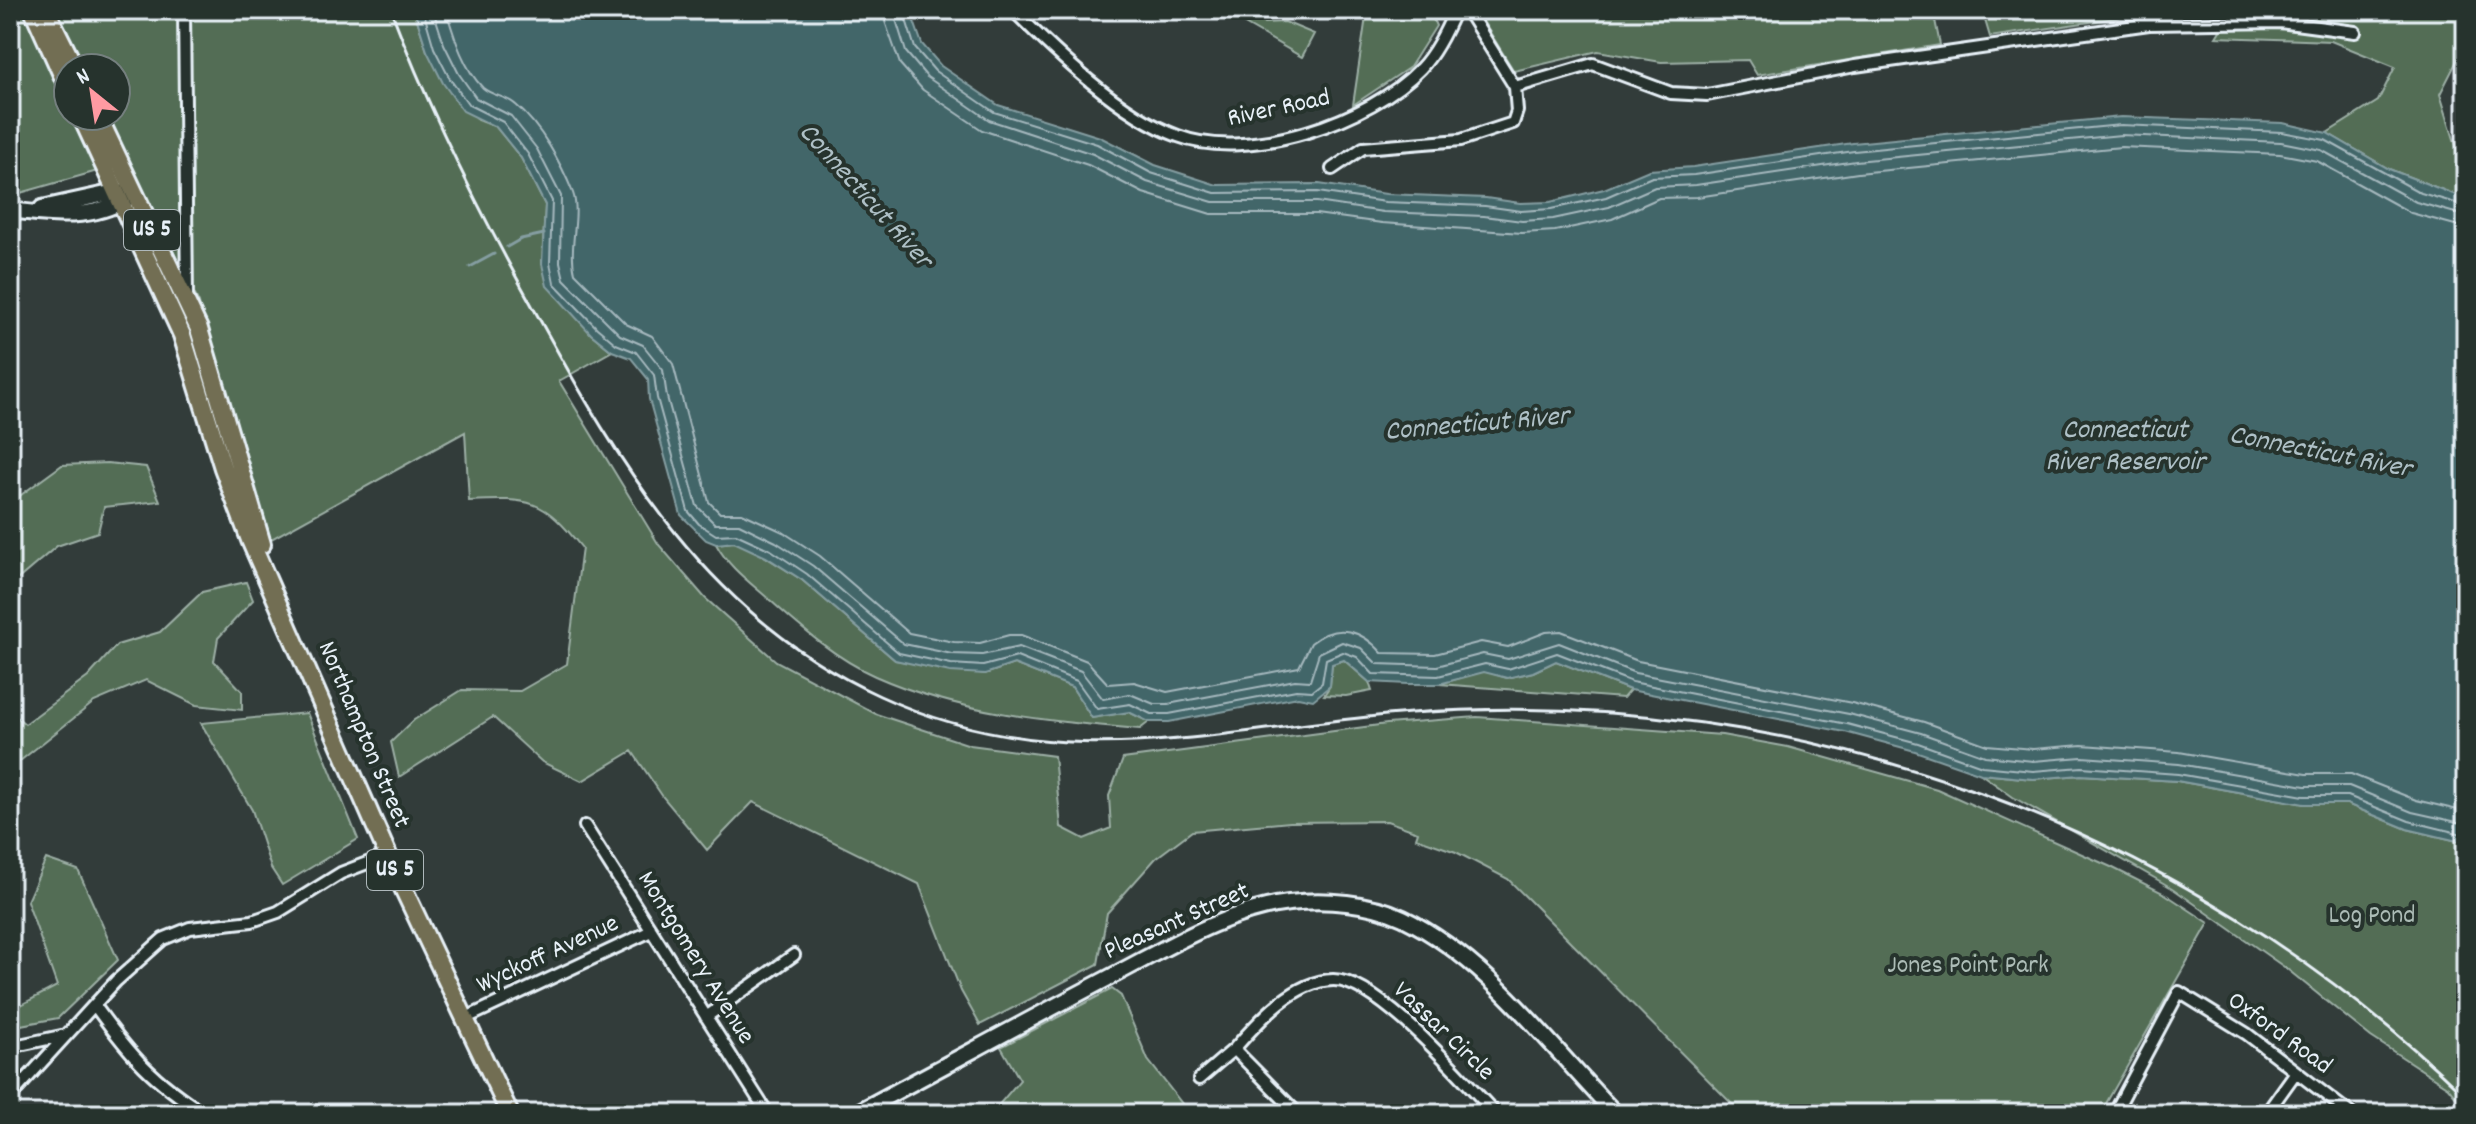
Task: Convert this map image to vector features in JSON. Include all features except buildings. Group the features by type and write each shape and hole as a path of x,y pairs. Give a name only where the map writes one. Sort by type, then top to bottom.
{"main road":[{"path":"33,10 52,52"},
{"path":"46,10 67,52"},
{"name":"US 5","path":"90,132 187,303 212,366 275,592"},
{"name":"US 5","path":"103,132 124,196 182,335 235,502 275,592"},
{"name":"Northampton Street","path":"275,592 388,855 510,1114"}],"street":[{"path":"184,10 187,303"},
{"name":"River Road","path":"1013,10 1093,81 1143,118 1177,136 1210,145 1251,143 1299,133 1351,116 1376,102 1422,67 1455,10"},
{"path":"1332,169 1363,148 1461,140 1500,130 1513,123 1517,111 1515,87 1467,10"},
{"path":"1515,87 1543,76 1593,64 1631,75 1671,93 1707,95 1855,66 2149,24 2280,22 2355,32"},
{"path":"12,211 124,196"},
{"name":"Montgomery Avenue","path":"585,826 768,1114"},
{"path":"10,1097 66,1035 163,939 190,928 252,921 278,912 341,873 388,855"},
{"name":"Pleasant Street","path":"854,1114 1159,952 1252,911 1290,903 1350,903 1401,917 1458,953 1500,991 1616,1114"},
{"name":"Wyckoff Avenue","path":"464,1019 651,931"},
{"path":"706,1017 794,955"},
{"name":"Vassar Circle","path":"1199,1079 1234,1049 1265,1015 1292,996 1329,980 1344,980 1382,1000 1496,1114"},
{"name":"Oxford Road","path":"2114,1114 2179,992 2247,1034 2351,1114"},
{"path":"95,1006 136,1062 169,1091 205,1114"},
{"path":"10,1047 66,1035"},
{"path":"1234,1049 1298,1114"},
{"path":"2266,1114 2296,1072"}],"green space":[{"name":"Jones Point Park","path":"10,10 414,10 427,51 478,120 496,127 521,158 545,205 542,264 591,334 612,351 559,381 659,545 705,598 776,661 876,714 970,745 1054,756 1061,827 1084,839 1111,828 1109,796 1123,759 1387,724 1477,717 1722,735 1788,747 1937,789 2111,867 2165,894 2209,923 2100,1114 1742,1114 1508,879 1456,852 1416,838 1418,832 1387,821 1290,822 1192,831 1156,858 1107,913 1098,964 980,1025 961,991 919,884 753,802 707,850 663,797 632,751 582,781 542,762 493,717 399,777 391,742 414,720 462,690 520,691 567,664 582,548 556,519 534,505 507,500 469,501 465,432 246,553 199,303 129,162 10,196"},
{"path":"1233,10 1260,10 1256,13 1264,23 1285,22 1314,34 1302,57 1243,23"},
{"path":"1367,10 1429,10 1436,26 1410,67 1353,105"},
{"path":"1476,10 1933,10 1940,45 1757,75 1748,60 1661,62 1598,51 1514,71"},
{"path":"1982,10 2150,10 2149,13 1990,37"},
{"path":"2233,10 2466,10 2466,43 2440,94 2462,165 2466,199 2389,169 2327,133 2378,101 2395,67 2331,41 2216,37"},
{"path":"107,463 146,467 160,501 104,507 98,532 57,546 10,586 10,503 62,465"},
{"path":"734,542 748,546 802,580 895,660 985,674 1014,664 1072,687 1092,718 1129,712 1149,722 1140,729 1005,714 939,699 875,676 820,643 741,575 716,544"},
{"path":"246,582 253,600 218,638 214,661 242,691 242,710 196,705 146,680 94,702 10,769 10,711 25,724 88,677 117,645 160,632 202,592"},
{"path":"1344,660 1369,682 1372,691 1346,696 1324,695 1330,686 1332,664"},
{"path":"1556,661 1630,690 1623,698 1439,684 1484,671 1507,678 1533,672"},
{"path":"307,713 358,839 282,885 271,868 252,810 201,723"},
{"name":"Log Pond","path":"1981,774 2033,779 2081,775 2177,781 2304,804 2347,804 2407,829 2466,843 2466,1109 2448,1087 2371,1037 2287,969 2172,888 2013,797"},
{"path":"46,859 78,870 118,960 58,1018 10,1027 10,990 21,1005 57,986 27,901"},
{"path":"1112,989 1121,996 1148,1060 1190,1114 991,1114 1020,1080 1001,1047"}],"water":[{"name":"Connecticut River Reservoir","path":"414,10 910,10 922,44 941,66 998,105 1100,137 1155,165 1217,185 1319,184 1386,194 1486,198 1520,203 1550,202 1604,189 1649,170 1693,167 1853,143 2121,117 2283,123 2327,133 2389,169 2466,199 2466,843 2407,829 2347,804 2304,804 2177,781 2081,775 2033,779 1981,774 1915,751 1845,732 1630,690 1556,661 1533,672 1507,678 1484,672 1439,684 1408,684 1369,682 1344,660 1332,664 1330,686 1313,700 1298,697 1169,722 1149,722 1129,712 1092,718 1072,687 1014,664 985,674 950,672 895,660 802,580 766,557 734,542 716,544 706,540 681,515 649,399 648,379 631,358 612,351 591,334 547,286 542,264 545,205 521,158 496,127 463,111 443,83 427,51"}],"waterway":[{"path":"507,247 521,239 544,234"},
{"path":"470,267 494,254"}],"railway":[{"path":"391,10 440,126 495,237 568,370 637,482 676,534 719,582 766,625 820,664 880,696 948,722 1014,736 1079,742 1144,742 1411,713 1557,710 1701,723 1842,750 1980,792 2112,849 2238,919 2357,1002 2466,1097"}],"water label":[{"name":"Connecticut River","path":"864,197"},
{"name":"Connecticut River","path":"1477,426"},
{"name":"Connecticut River","path":"2320,454"}]}
